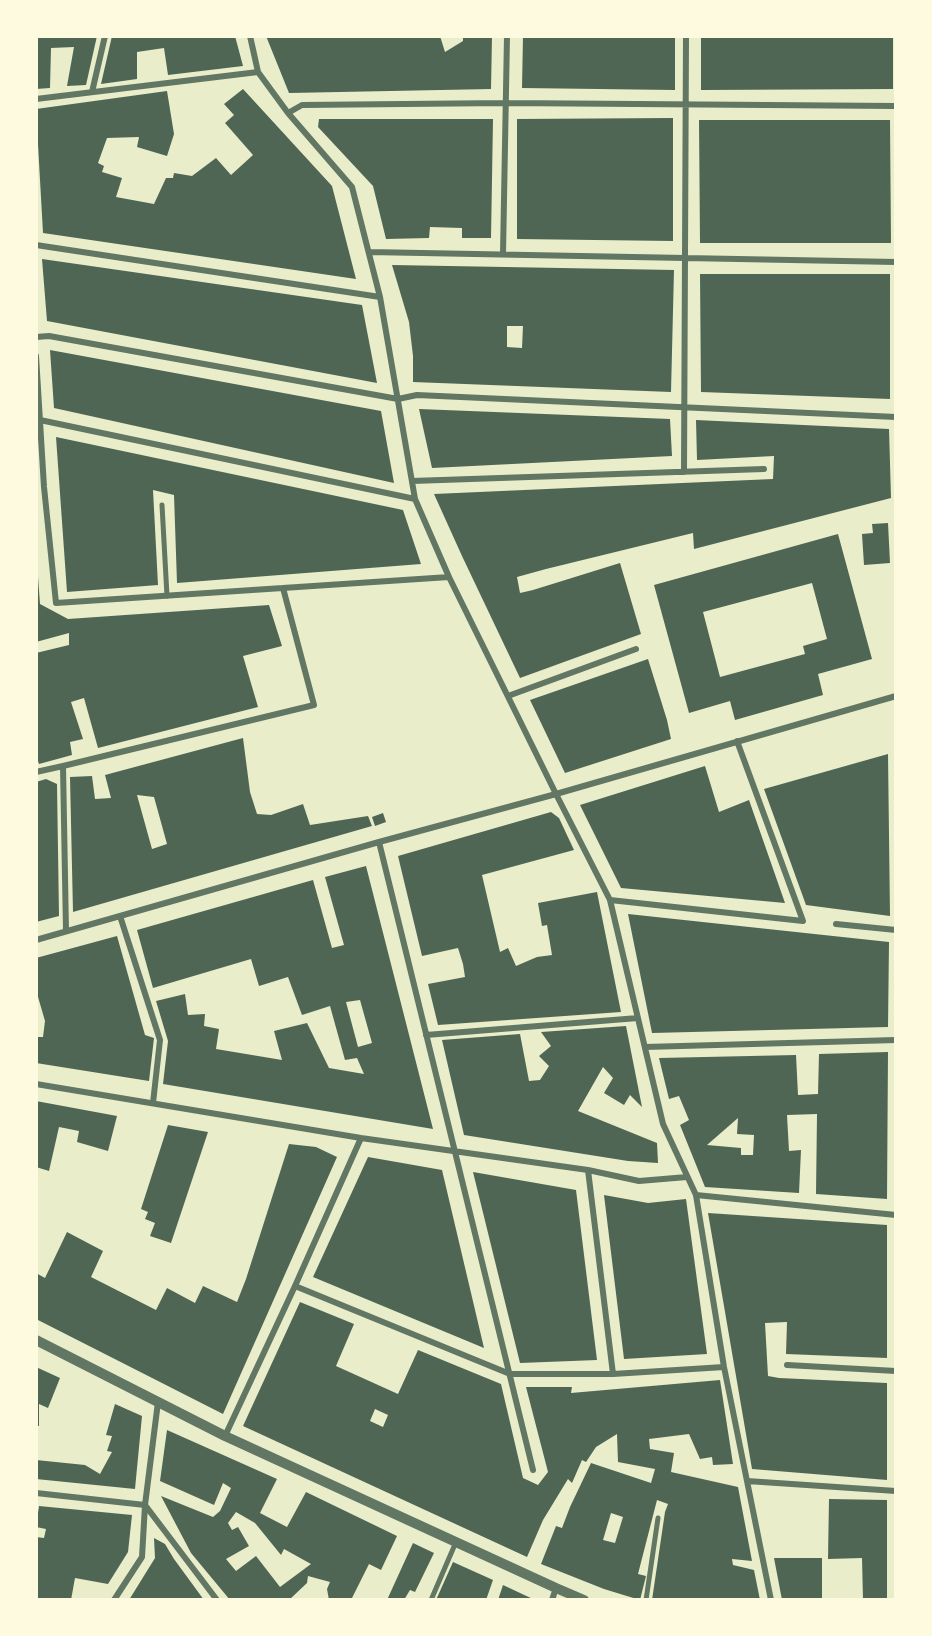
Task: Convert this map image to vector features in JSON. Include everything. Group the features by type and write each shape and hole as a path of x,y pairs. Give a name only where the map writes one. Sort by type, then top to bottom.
{"street":[{"path":"92,92 105,36"},
{"path":"250,36 258,72 288,113 352,187 380,297 415,499 449,577 610,900 663,1124 696,1195 724,1367 771,1600"},
{"path":"503,254 507,36"},
{"path":"684,472 686,36"},
{"path":"36,99 258,72"},
{"path":"288,113 302,105 506,103 896,106"},
{"path":"36,245 380,297"},
{"path":"369,252 896,262"},
{"path":"36,337 49,336 398,399 417,395 896,417"},
{"path":"36,356 44,486 56,603 449,577"},
{"path":"40,420 415,499"},
{"path":"412,481 764,469"},
{"path":"36,489 44,486"},
{"path":"162,505 167,596"},
{"path":"36,772 314,705 284,588"},
{"path":"508,696 636,650"},
{"path":"36,940 896,696"},
{"path":"610,900 802,921 737,741"},
{"path":"63,766 66,931"},
{"path":"379,843 533,1470"},
{"path":"120,916 160,1040 153,1103"},
{"path":"836,924 896,930"},
{"path":"426,1035 638,1018"},
{"path":"645,1047 896,1040"},
{"path":"36,1084 361,1138 588,1170 639,1181 687,1177"},
{"path":"225,1436 361,1138"},
{"path":"588,1170 613,1374"},
{"path":"696,1195 896,1215"},
{"path":"295,1286 510,1374 613,1374 724,1367"},
{"path":"36,1340 225,1436 584,1600"},
{"path":"787,1365 896,1371"},
{"path":"114,1600 141,1557 158,1402"},
{"path":"747,1481 896,1491"},
{"path":"36,1493 145,1505 217,1600"},
{"path":"646,1600 658,1518"},
{"path":"431,1600 456,1542"},
{"path":"552,1600 556,1588"}],"building":[{"path":"36,36 97,36 86,85 67,86 74,47 51,48 50,88 36,89"},
{"path":"112,36 235,36 243,66 168,75 164,48 137,52 137,79 101,84"},
{"path":"266,36 440,36 445,52 463,41 463,36 492,36 491,89 289,93"},
{"path":"523,36 675,36 675,90 522,88"},
{"path":"701,36 893,36 893,89 701,90"},
{"path":"243,89 332,186 356,279 43,233 36,109 167,91 174,134 167,156 137,147 139,137 107,138 98,163 104,166 102,172 122,178 116,197 154,204 166,178 173,178 174,173 192,176 216,158 231,175 253,155 225,123 234,115 224,104"},
{"path":"673,118 673,241 517,239 517,119"},
{"path":"319,119 493,119 491,238 462,238 462,228 430,227 429,238 386,239 373,186 318,127"},
{"path":"699,120 890,120 891,243 700,243"},
{"path":"42,259 362,305 377,383 47,321"},
{"path":"392,265 674,270 671,392 413,382 409,322","holes":["507,326 523,326 522,348 507,347"]},
{"path":"700,274 890,274 890,399 701,392"},
{"path":"50,350 381,411 394,483 54,408"},
{"path":"419,409 670,419 672,456 432,468"},
{"path":"696,420 889,429 891,498 694,549 693,533 517,577 520,593 620,563 641,634 520,678 434,494 773,479 774,456 697,460"},
{"path":"56,437 403,510 421,564 177,583 174,495 153,490 158,585 67,592"},
{"path":"888,523 890,563 864,565 862,534 873,533 872,524"},
{"path":"838,534 872,659 818,674 823,695 735,720 730,701 689,713 654,585","holes":["812,583 827,639 803,646 805,654 720,677 703,612"]},
{"path":"36,577 38,577 40,604 68,619 269,605 282,646 243,656 258,707 98,748 84,698 71,702 83,739 70,742 72,755 39,764 36,755 36,672 38,672 36,653 69,645 69,633 36,642"},
{"path":"648,659 671,739 565,773 530,700"},
{"path":"243,738 250,792 257,814 271,815 303,804 310,825 368,816 372,826 73,912 70,777 92,776 95,799 111,798 105,775","holes":["137,795 154,797 167,844 152,849"]},
{"path":"888,754 890,916 806,905 764,789"},
{"path":"705,766 719,812 749,800 785,903 621,888 580,805"},
{"path":"46,779 57,784 59,916 36,922 36,782"},
{"path":"551,812 559,818 574,850 482,875 500,952 508,948 516,966 537,957 552,955 547,925 542,926 538,903 597,892 621,1012 438,1025 428,984 465,977 463,964 458,948 422,956 398,856"},
{"path":"383,813 386,822 375,826 372,817"},
{"path":"366,866 433,1129 163,1084 168,1041 156,1001 185,994 188,1015 205,1014 204,1026 219,1029 216,1049 282,1060 274,1031 307,1023 329,1068 364,1074 357,1058 345,1060 330,1006 302,1015 288,977 259,986 251,959 153,988 137,930 313,880 332,948 344,945 325,877","holes":["360,1000 372,1043 358,1047 346,1002"]},
{"path":"628,914 889,942 888,1027 652,1033"},
{"path":"117,936 145,1035 154,1038 149,1081 36,1063 36,1037 43,1037 45,1021 36,990 36,958"},
{"path":"626,1026 642,1107 630,1095 624,1105 604,1093 613,1078 603,1067 578,1111 657,1143 658,1163 628,1161 464,1135 442,1040 520,1034 529,1081 540,1080 549,1066 539,1056 551,1046 541,1032"},
{"path":"888,1052 887,1199 816,1194 817,1114 787,1115 789,1151 801,1150 799,1193 705,1187 680,1125 689,1120 679,1096 669,1099 659,1058 796,1055 798,1095 818,1094 819,1054","holes":["738,1118 737,1134 754,1135 753,1155 741,1155 741,1148 707,1145"]},
{"path":"36,1101 117,1116 108,1151 77,1142 79,1131 59,1127 49,1171 36,1167"},
{"path":"168,1125 208,1132 171,1243 150,1236 155,1223 145,1219 148,1212 141,1209"},
{"path":"289,1144 316,1147 337,1157 223,1414 36,1319 36,1273 45,1278 67,1232 103,1251 91,1277 156,1310 167,1288 195,1303 203,1286 237,1302"},
{"path":"368,1157 442,1170 484,1348 313,1277"},
{"path":"473,1172 576,1190 597,1360 520,1363"},
{"path":"604,1195 648,1203 686,1199 707,1354 624,1359"},
{"path":"708,1213 887,1225 887,1358 786,1354 787,1322 765,1323 768,1376 887,1383 887,1480 752,1469"},
{"path":"300,1302 354,1324 336,1366 398,1394 418,1350 501,1384 523,1478 538,1485 548,1472 526,1387 572,1387 571,1393 720,1380 733,1464 713,1465 712,1457 700,1459 689,1434 649,1439 650,1449 674,1453 671,1472 738,1487 752,1561 732,1559 733,1565 754,1570 760,1600 652,1600 668,1504 657,1500 638,1574 646,1576 640,1600 604,1589 541,1564 556,1526 562,1528 591,1463 651,1483 655,1469 618,1462 617,1434 596,1447 586,1462 582,1460 572,1483 568,1479 543,1520 527,1557 243,1426","holes":["375,1409 388,1415 383,1427 370,1421","611,1513 623,1517 615,1543 603,1540"]},
{"path":"36,1367 60,1378 48,1408 39,1404 39,1426 36,1426"},
{"path":"115,1404 142,1416 135,1489 36,1479 36,1460 85,1465 100,1474 112,1452 107,1451 112,1436 106,1435"},
{"path":"167,1430 277,1479 260,1513 287,1527 306,1492 397,1536 381,1570 369,1564 351,1600 329,1600 327,1589 330,1582 308,1576 307,1583 289,1600 230,1600 191,1553 161,1496 213,1517 220,1511 231,1488 223,1483 214,1505 160,1481","holes":["236,1512 255,1523 281,1555 284,1549 311,1564 280,1587 256,1556 236,1571 226,1559 249,1546 238,1527 232,1530 228,1523"]},
{"path":"829,1499 887,1500 887,1600 863,1600 862,1558 828,1559"},
{"path":"39,1506 132,1515 128,1552 108,1584 75,1578 71,1600 36,1600 36,1537 44,1538 46,1529 36,1527"},
{"path":"154,1538 165,1544 204,1600 129,1600 155,1558"},
{"path":"413,1543 434,1553 415,1592 410,1590 404,1600 387,1600"},
{"path":"774,1558 822,1558 822,1600 782,1600"},
{"path":"453,1562 493,1580 486,1600 436,1600"},
{"path":"503,1585 535,1600 498,1600"}]}
